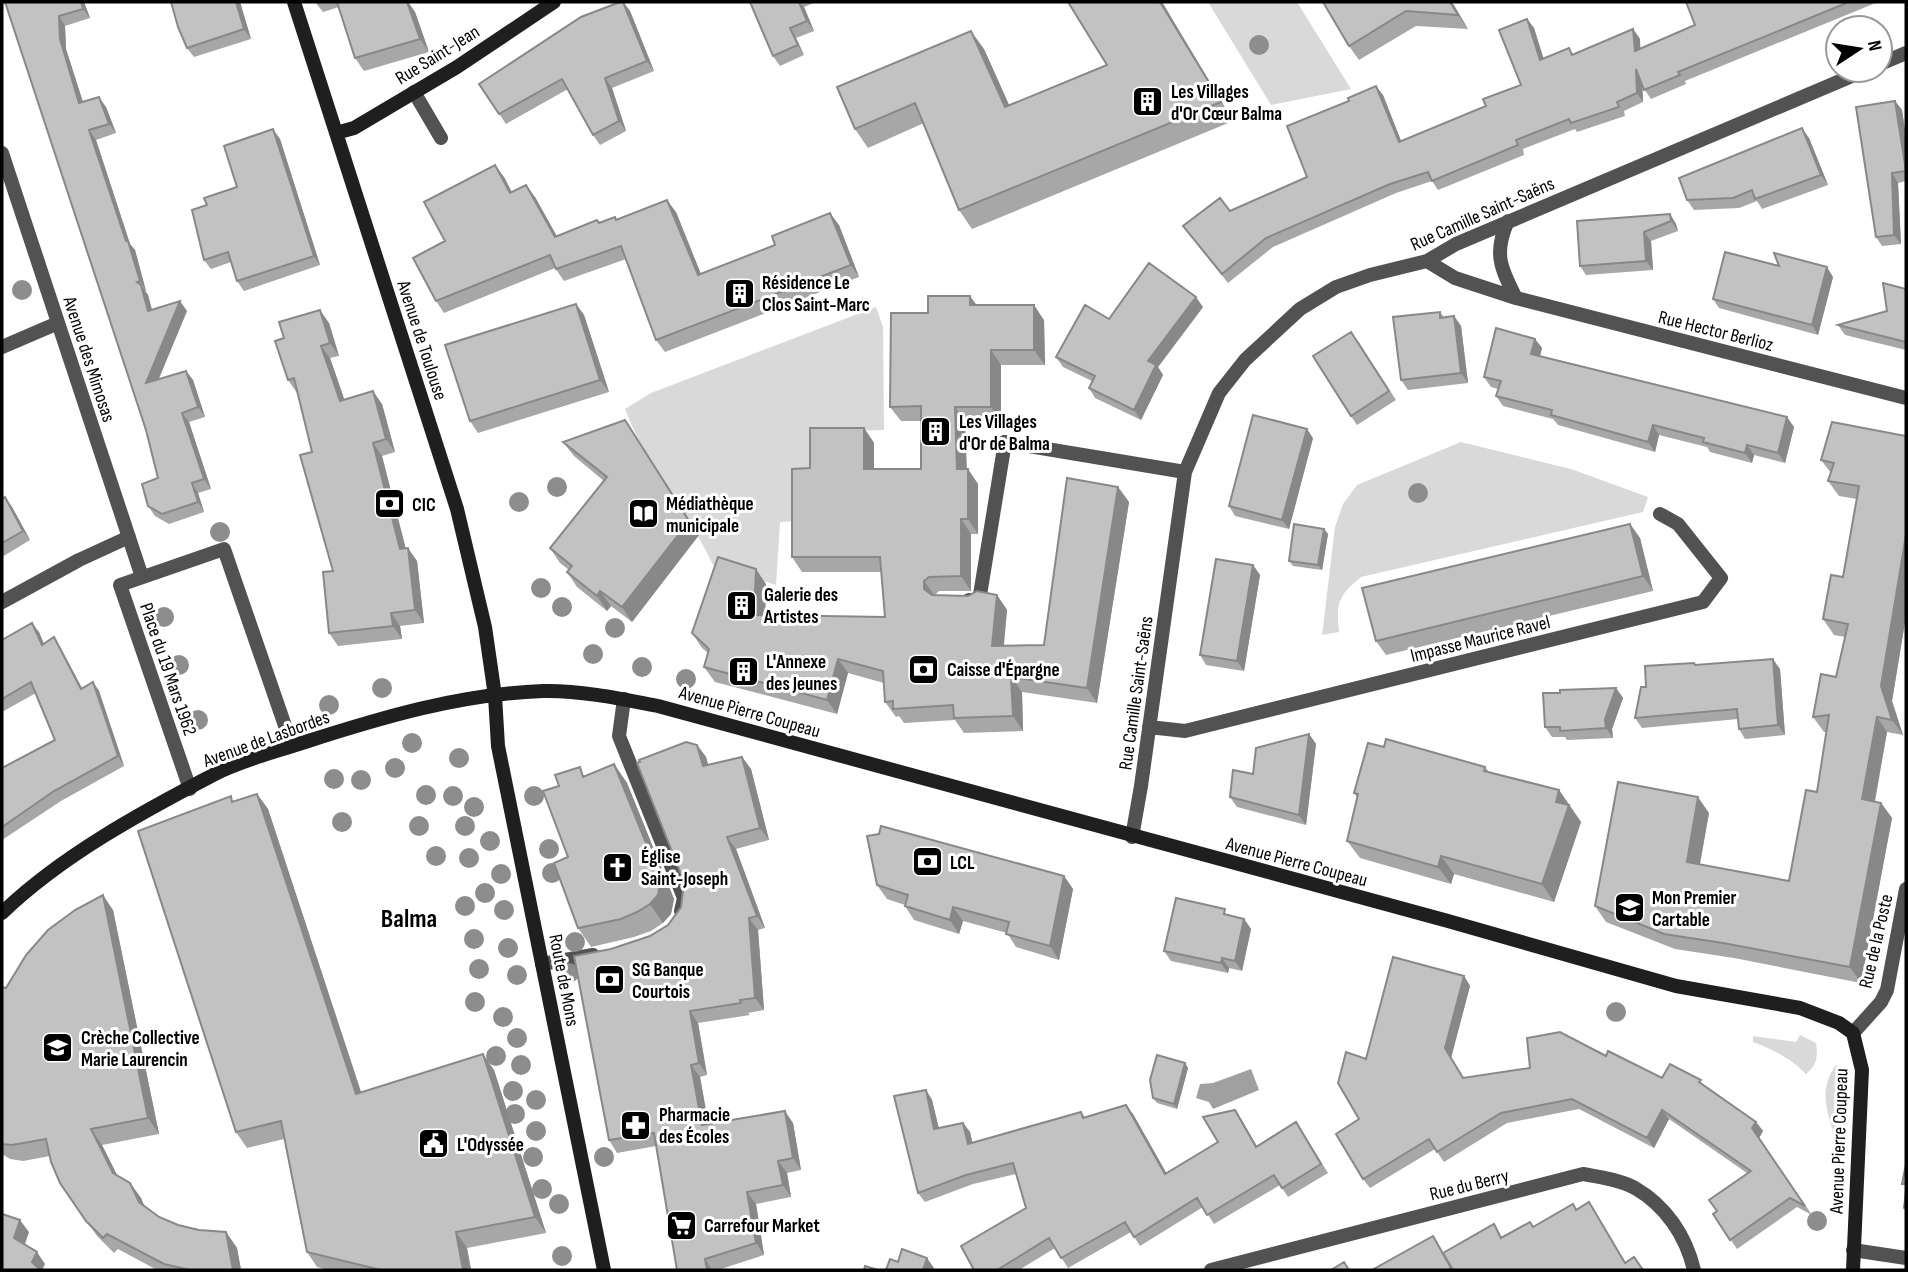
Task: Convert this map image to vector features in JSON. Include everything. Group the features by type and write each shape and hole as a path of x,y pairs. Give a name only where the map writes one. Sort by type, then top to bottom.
{"street":[{"name":"Avenue de Toulouse","path":"294,2 457,509 485,627 495,696"},
{"name":"Rue Saint-Jean","path":"336,133 354,128 414,92 554,2"},
{"name":"Rue Camille Saint-Saëns","path":"1132,837 1185,472 1219,393 1245,360 1300,309 1336,287 1370,275 1427,261 1456,244 1508,221 1833,84"},
{"path":"414,92 441,138"},
{"name":"Avenue des Mimosas","path":"2,153 142,577"},
{"path":"1508,221 1501,235 1498,252 1504,274 1516,298"},
{"name":"Rue Hector Berlioz","path":"1427,261 1455,278 1516,298 1906,398"},
{"path":"2,348 58,323"},
{"path":"955,600 979,601 1005,442 1185,472"},
{"name":"Impasse Maurice Ravel","path":"1149,727 1185,731 1703,602 1721,579 1678,524 1660,514"},
{"path":"2,601 129,537"},
{"name":"Place du 19 Mars 1962","path":"190,789 120,585 224,549 292,746"},
{"name":"Avenue Pierre Coupeau","path":"495,696 544,691 624,699 658,706 1676,986 1800,1008 1839,1023 1853,1034 1861,1070 1853,1270"},
{"name":"Avenue de Lasbordes","path":"2,913 28,888 81,852 216,773 292,746 443,702 495,696"},
{"name":"Route de Mons","path":"495,696 498,746 604,1270"},
{"path":"624,699 619,736 684,898 679,919 672,927"},
{"name":"Rue de la Poste","path":"1853,1034 1881,1002 1887,990 1906,889"},
{"path":"542,964 612,952"},
{"name":"Rue du Berry","path":"1211,1270 1583,1174 1607,1178 1635,1188 1663,1209 1679,1231 1693,1270"},
{"path":"1853,1250 1906,1258"}],"shaded area":[{"path":"1208,2 1297,2 1351,89 1271,105"},
{"path":"876,307 883,327 884,430 820,432 799,521 780,522 776,585 713,565 692,526 655,469 625,409 651,393"},
{"path":"1461,442 1571,469 1648,497 1643,512 1361,577 1340,601 1339,632 1322,635 1335,527 1343,504 1357,485"},
{"path":"1800,1035 1816,1043 1816,1060 1806,1074 1781,1055 1753,1042 1753,1036 1796,1042"},
{"path":"1836,1064 1843,1092 1844,1141 1834,1135 1826,1099 1827,1082"},
{"path":"1251,1069 1259,1090 1213,1109 1209,1102 1196,1098 1200,1084 1213,1083"}],"building":[{"path":"5,2 81,2 83,9 59,16 60,39 79,103 99,97 109,124 89,130 128,241 140,281 137,282 141,285 148,311 180,301 146,383 186,371 198,407 182,413 204,479 192,483 198,502 162,514 148,506 142,484 158,478 146,430"},
{"path":"171,2 236,2 244,29 187,48"},
{"path":"337,2 407,2 420,39 355,58"},
{"path":"623,2 647,61 605,78 619,121 593,135 562,79 499,114 479,84 581,17"},
{"path":"750,2 799,2 807,21 790,28 798,45 773,56"},
{"name":"Les Villages d'Or Cœur Balma","path":"1068,2 1160,2 1221,102 959,210 915,103 855,129 837,87 971,31 1005,107 1107,65"},
{"path":"1323,2 1450,2 1458,15 1406,11 1349,46"},
{"path":"1686,2 1849,2 1678,72 1680,75 1644,90 1636,69 1637,93 1617,102 1619,107 1571,123 1569,119 1516,140 1518,145 1432,181 1428,172 1390,184 1266,238 1222,274 1183,226 1220,198 1230,211 1307,177 1287,126 1349,101 1348,98 1376,86 1399,142 1486,106 1483,99 1521,85 1499,30 1527,19 1540,60 1569,48 1572,55 1633,29 1635,51 1695,25"},
{"path":"1895,101 1906,171 1892,173 1894,235 1876,237 1856,107"},
{"path":"1802,128 1821,175 1755,199 1752,190 1733,198 1687,200 1679,178"},
{"path":"273,129 314,256 237,281 228,252 204,260 192,210 207,205 204,198 237,187 224,146"},
{"path":"495,165 510,193 526,185 555,237 597,220 599,223 615,217 616,220 667,200 698,275 775,245 772,236 830,213 851,265 656,340 621,246 556,269 550,255 436,301 413,258 445,241 424,202"},
{"path":"1670,214 1671,221 1644,232 1646,261 1580,266 1577,221"},
{"path":"1725,252 1779,266 1774,253 1827,267 1812,325 1713,299"},
{"path":"1149,263 1196,297 1148,361 1156,365 1134,410 1089,388 1095,376 1056,357 1085,305 1109,319"},
{"path":"1883,283 1906,289 1906,342 1838,325 1887,311"},
{"path":"928,296 970,296 970,305 1034,305 1034,350 991,350 991,407 955,407 957,469 968,469 968,519 961,519 961,576 929,577 924,581 924,589 932,595 968,596 977,591 997,595 992,646 1044,645 1067,478 1118,487 1087,688 1011,677 1013,716 954,718 953,705 893,709 893,701 885,702 883,671 838,659 827,700 704,667 709,649 692,633 718,557 756,569 754,615 885,617 880,557 792,557 792,469 810,468 810,428 864,428 864,469 921,469 921,406 890,407 891,313 928,313"},
{"path":"576,304 600,380 470,421 445,345"},
{"path":"320,310 330,343 321,346 340,401 373,391 386,439 373,443 400,549 408,548 415,610 391,613 393,626 329,633 323,572 333,571 300,455 312,452 294,378 288,380 275,341 284,338 279,322"},
{"path":"1440,312 1440,318 1454,316 1461,373 1401,380 1393,317"},
{"path":"1496,328 1535,339 1531,354 1787,417 1778,453 1747,445 1745,453 1703,442 1704,438 1653,425 1648,442 1551,415 1552,410 1496,396 1501,381 1484,377"},
{"path":"1351,332 1389,391 1351,416 1313,356"},
{"path":"1253,415 1307,429 1282,520 1229,506"},
{"name":"Médiathèque municipale","path":"625,420 689,521 622,607 600,591 597,596 567,572 572,566 550,548 607,477 563,442"},
{"path":"1832,422 1906,436 1906,535 1881,686 1892,720 1877,717 1862,799 1881,803 1850,967 1664,934 1595,906 1618,782 1698,797 1687,862 1789,881 1806,790 1817,792 1829,715 1813,717 1821,674 1836,677 1848,624 1823,619 1831,575 1843,577 1859,486 1828,481 1834,463 1821,460"},
{"path":"5,497 23,531 2,543 2,499"},
{"path":"1294,524 1324,529 1318,565 1289,561"},
{"path":"1630,524 1643,576 1376,641 1362,588"},
{"path":"1216,559 1253,565 1237,661 1200,655"},
{"path":"32,623 42,645 54,637 81,689 93,682 118,756 54,791 2,827 2,768 55,740 31,682 2,699 2,640"},
{"path":"1773,659 1778,725 1739,729 1737,709 1635,718 1641,687 1646,687 1645,666"},
{"path":"1616,688 1605,719 1606,728 1560,731 1560,727 1545,727 1543,693"},
{"path":"1309,734 1299,815 1230,797 1233,770 1253,774 1256,748"},
{"path":"1386,739 1485,767 1484,771 1559,790 1556,802 1569,805 1542,884 1441,856 1438,867 1347,841 1358,794 1354,793 1368,743 1384,747"},
{"path":"686,742 697,745 703,766 742,757 760,828 727,837 757,916 749,918 755,998 740,1000 741,1003 690,1011 699,1063 691,1065 702,1125 785,1111 793,1158 778,1161 783,1185 747,1192 756,1243 705,1259 707,1270 677,1270 654,1133 609,1140 574,956 611,949 650,936 668,925 681,907 684,882 637,763"},
{"name":"Église Saint-Joseph","path":"614,764 661,880 658,895 650,904 621,919 578,928 554,863 568,857 543,791 559,786 555,775 580,767 583,777"},
{"path":"257,794 356,1094 483,1054 535,1217 456,1232 463,1270 381,1270 307,1252 281,1121 236,1132 138,831 231,796 232,802"},
{"path":"881,826 1064,876 1050,946 1006,934 1009,922 953,907 950,920 905,906 908,895 877,885 867,836 879,834"},
{"path":"103,895 148,1118 91,1129 113,1173 130,1183 139,1202 159,1217 178,1225 226,1232 233,1270 190,1270 164,1264 107,1234 103,1238 86,1221 60,1183 51,1162 46,1139 12,1145 2,1144 2,987 6,988 26,955 48,930 75,910"},
{"path":"1176,898 1225,909 1224,914 1244,919 1235,961 1222,958 1221,963 1164,951"},
{"path":"1393,957 1464,976 1445,1048 1463,1078 1530,1068 1527,1038 1560,1032 1606,1056 1608,1051 1662,1078 1670,1064 1701,1080 1699,1082 1756,1122 1752,1128 1805,1206 1790,1198 1730,1240 1713,1214 1717,1211 1709,1200 1751,1171 1662,1110 1647,1138 1572,1099 1501,1113 1437,1152 1429,1139 1363,1179 1336,1134 1359,1119 1338,1083 1346,1052 1366,1059"},
{"path":"1157,1055 1185,1063 1174,1104 1153,1098 1150,1080"},
{"path":"926,1090 934,1129 963,1123 968,1144 1081,1112 1083,1118 1126,1105 1165,1174 1218,1142 1203,1117 1235,1110 1256,1147 1296,1122 1321,1164 1282,1188 1274,1175 1207,1215 1197,1198 1134,1237 1125,1222 1061,1258 1049,1238 997,1270 974,1270 961,1246 1026,1208 1013,1163 966,1175 918,1193 894,1096"},
{"path":"1906,1164 1906,1184 1902,1184"},
{"path":"1589,1202 1625,1263 1634,1257 1643,1270 1453,1270 1443,1253 1494,1224 1501,1238 1530,1222 1533,1227 1573,1204 1576,1210"},
{"path":"2,1214 20,1220 14,1238 37,1252 32,1262 40,1270 2,1270"},
{"path":"1433,1236 1451,1268 1448,1270 1372,1270"},
{"path":"902,1249 927,1258 923,1270 886,1270 890,1259 898,1262"},
{"path":"1344,1262 1349,1270 1331,1270"}],"place":[{"name":"Les Villages d'Or Cœur Balma","path":"1148,102"},
{"name":"Résidence Le Clos Saint-Marc","path":"739,293"},
{"name":"Les Villages d'Or de Balma","path":"936,432"},
{"name":"CIC","path":"389,504"},
{"name":"Médiathèque municipale","path":"643,514"},
{"name":"Galerie des Artistes","path":"741,605"},
{"name":"Caisse d'Épargne","path":"924,669"},
{"name":"L'Annexe des Jeunes","path":"743,672"},
{"name":"LCL","path":"927,862"},
{"name":"Église Saint-Joseph","path":"618,867"},
{"name":"Mon Premier Cartable","path":"1629,908"},
{"name":"SG Banque Courtois","path":"609,980"},
{"name":"Crèche Collective Marie Laurencin","path":"58,1048"},
{"name":"Pharmacie des Écoles","path":"636,1125"},
{"name":"L'Odyssée","path":"434,1144"},
{"name":"Carrefour Market","path":"681,1225"}],"district":[{"name":"Balma","path":"409,918"}]}
